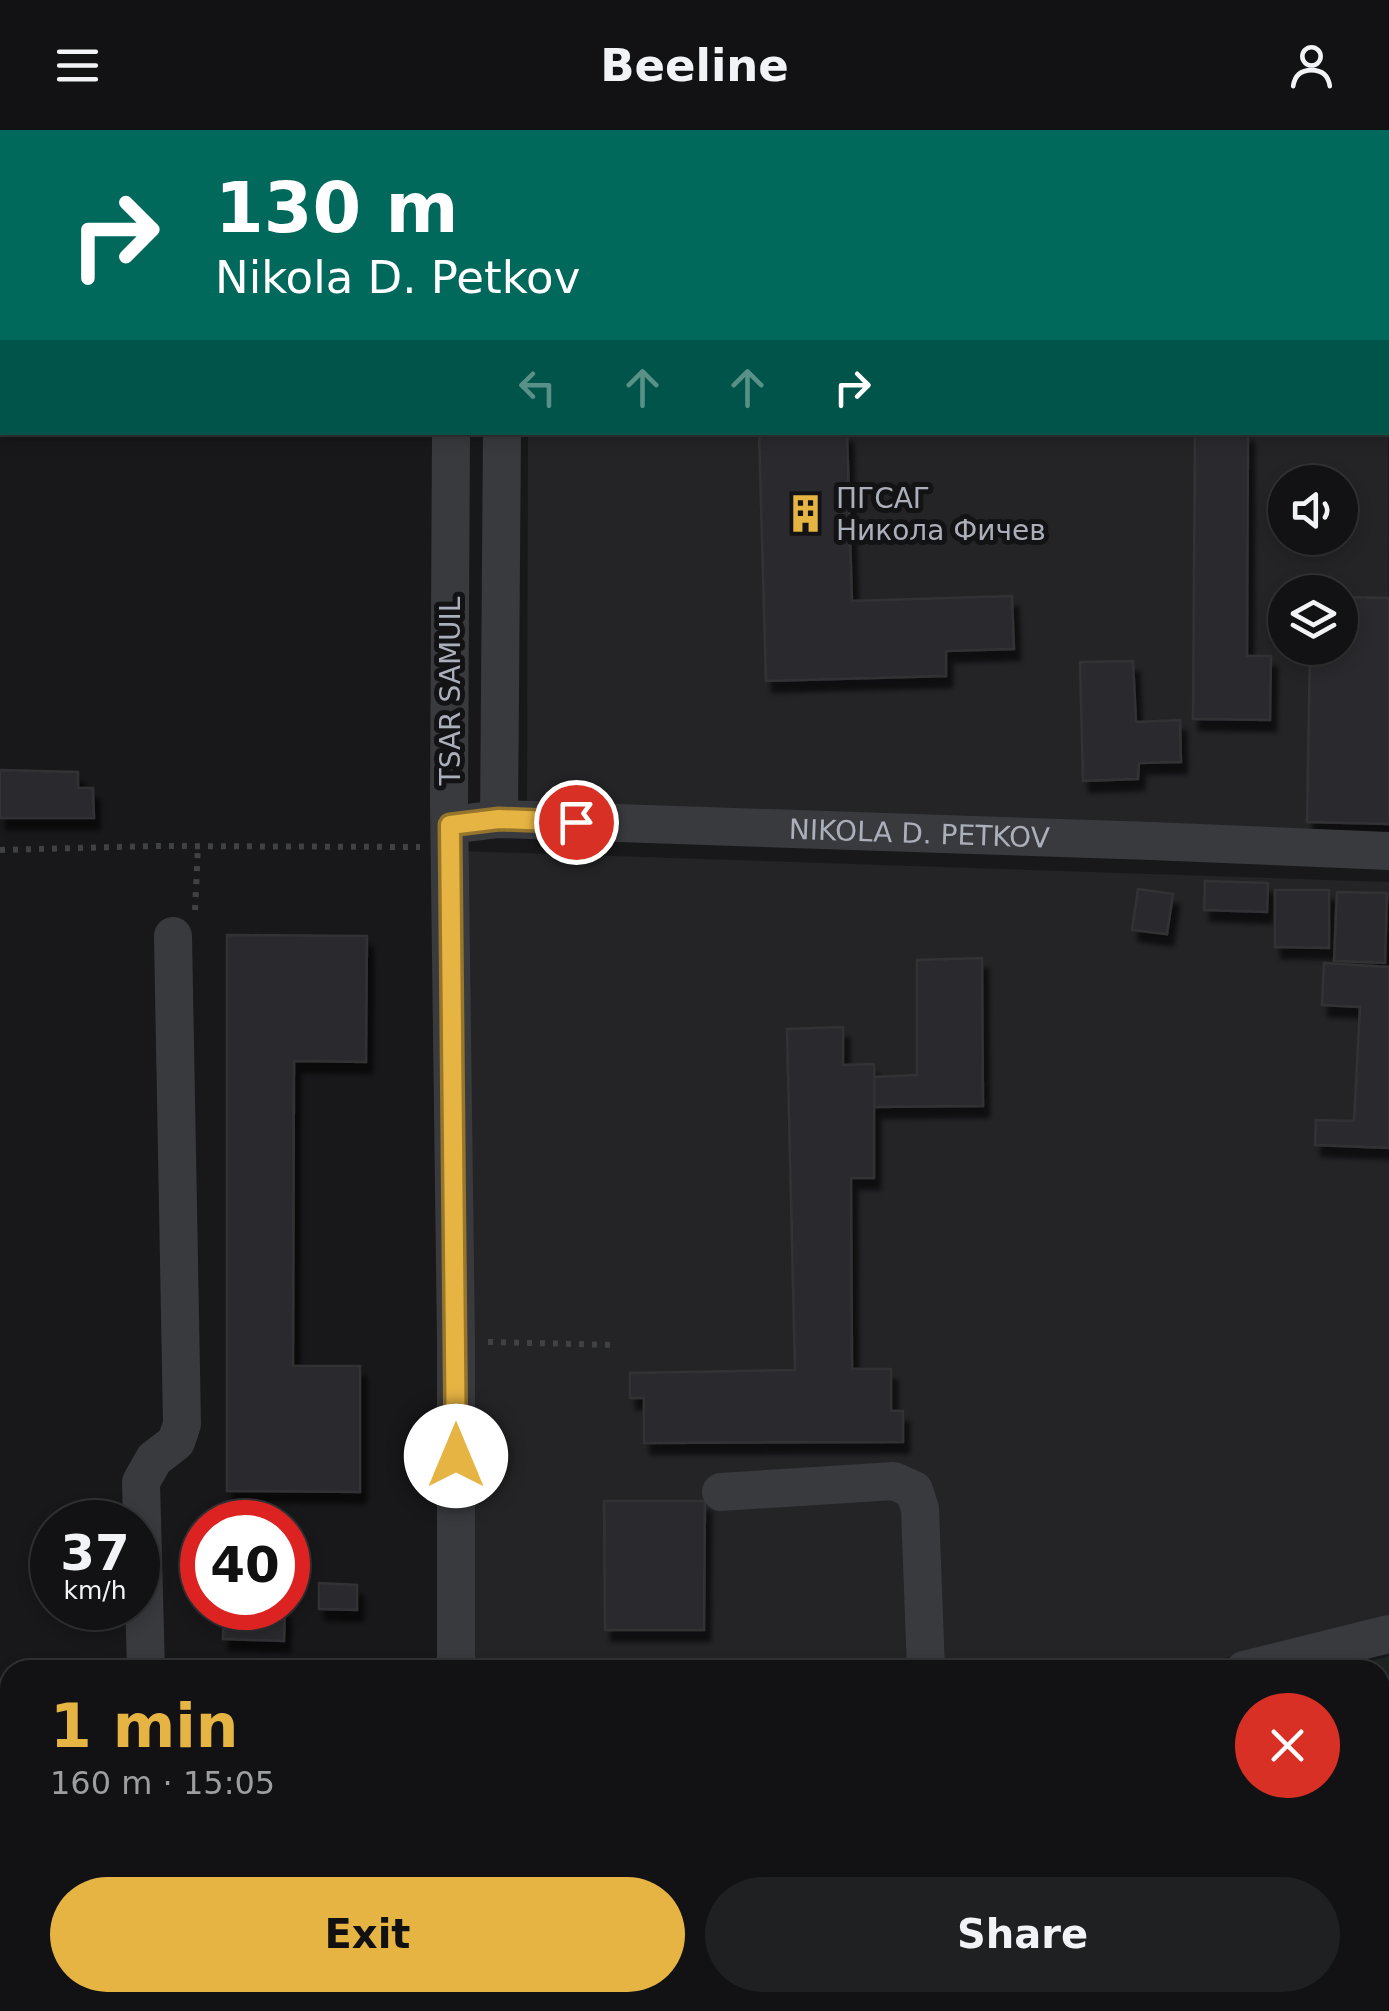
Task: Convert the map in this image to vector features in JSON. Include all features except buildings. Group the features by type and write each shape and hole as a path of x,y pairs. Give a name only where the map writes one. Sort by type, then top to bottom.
{"street":[{"name":"TSAR SAMUIL","path":"451,435 456,1660"},
{"path":"499,819 502,435"},
{"name":"NIKOLA D. PETKOV","path":"451,836 499,819 1389,851"},
{"path":"146,1660 141,1482 154,1459 176,1442 182,1424 173,936"},
{"path":"721,1492 894,1481 914,1490 920,1509 926,1660"},
{"path":"1284,1660 1389,1634"}],"path":[{"path":"0,850 451,836"},
{"path":"173,936 194,936 198,846"},
{"path":"456,1341 618,1345"}],"shaded area":[{"path":"528,435 1388,435 1389,858 527,806"},
{"path":"461,851 1389,882 1389,1615 1217,1660 468,1660"}],"place":[{"name":"ПГСАГ Никола Фичев","path":"806,514"}],"route":[{"path":"456,1456 450,825 499,819 576,822"}]}
